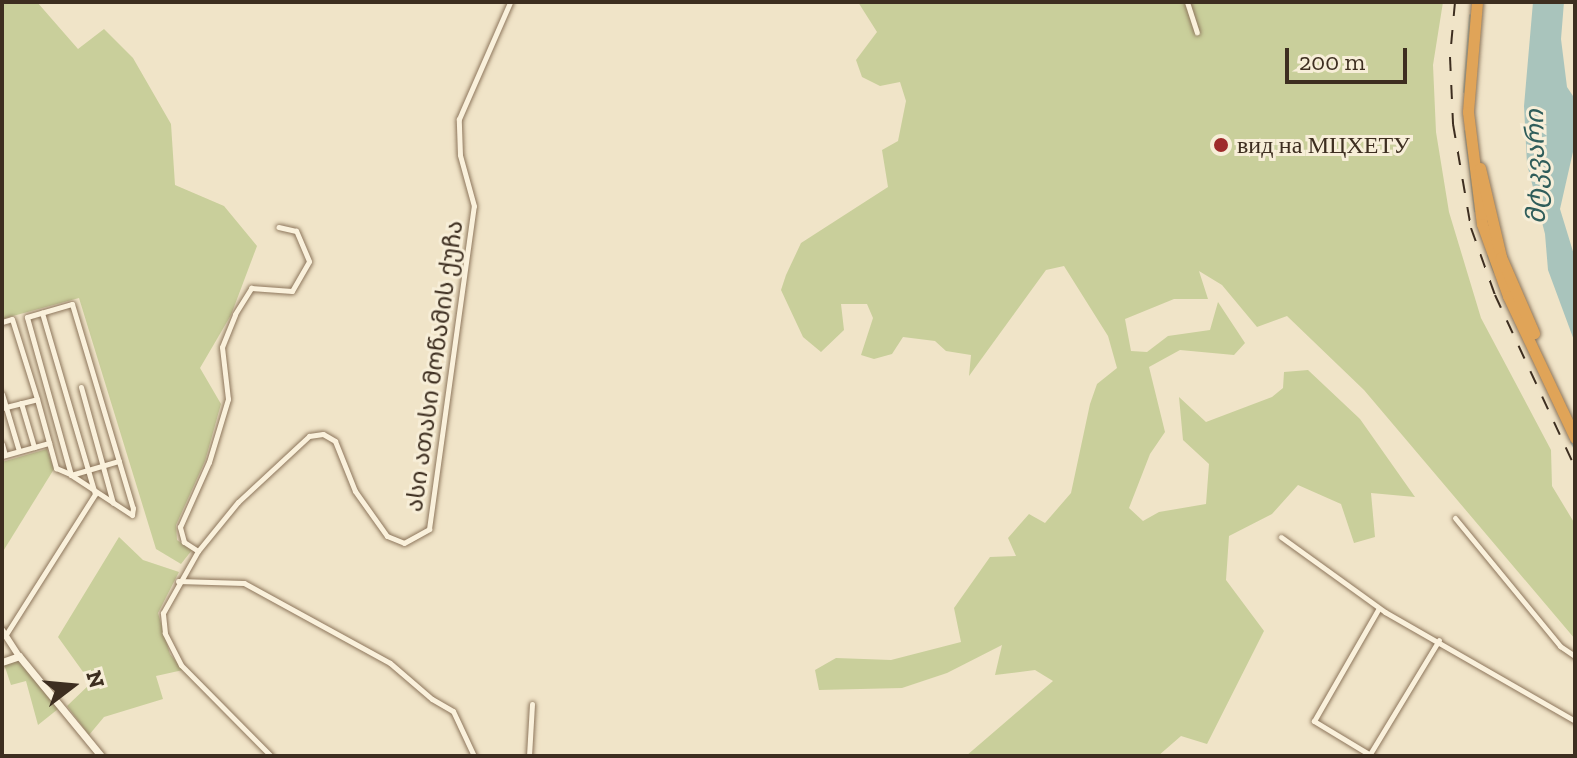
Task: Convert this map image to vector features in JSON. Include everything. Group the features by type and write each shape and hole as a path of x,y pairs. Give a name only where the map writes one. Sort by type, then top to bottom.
{"highway":[{"path":"1477,2 1468,112 1482,224 1508,296 1575,438"},
{"path":"1485,2 1476,98 1484,194 1510,279 1575,421"}],"main road":[{"path":"2,662 19,656 101,756"}],"street":[{"name":"ასი ათასი მოწამის ქუჩა","path":"271,756 181,665 162,622 178,581 198,551 284,455 317,434 328,435 340,448 355,491 387,536 404,543 429,529 474,206 460,155 459,119 510,2"},
{"path":"1187,2 1197,32"},
{"path":"198,551 184,542 180,527 209,462 228,399 222,347 251,288 292,291 309,261 296,231 278,227"},
{"path":"2,322 12,319 56,468 132,515 75,307 27,317 71,475"},
{"path":"19,656 4,633 95,494 42,313"},
{"path":"38,355 53,350"},
{"path":"81,387 113,504"},
{"path":"2,394 19,451"},
{"path":"4,408 37,399"},
{"path":"21,403 34,447"},
{"path":"2,444 4,456 49,443"},
{"path":"71,475 119,461"},
{"path":"1455,518 1560,646 1575,656"},
{"path":"1281,537 1379,608 1575,721"},
{"path":"178,581 244,583 390,663 432,699 453,711 459,733 474,756"},
{"path":"1379,608 1314,721 1371,755 1439,640"},
{"path":"529,756 532,704"}],"green space":[{"path":"2,2 37,2 78,49 104,29 133,58 171,124 175,185 224,206 257,246 231,315 200,368 221,404 205,461 176,525 177,540 192,550 181,564 156,549 79,298 2,319"},
{"path":"858,2 1443,2 1433,65 1436,132 1449,212 1481,318 1551,450 1552,486 1575,524 1575,639 1364,390 1287,316 1257,327 1222,285 1199,271 1208,299 1174,299 1125,319 1131,351 1147,352 1168,336 1210,330 1218,302 1245,343 1234,355 1180,350 1149,367 1165,432 1150,454 1129,508 1143,521 1159,512 1206,504 1209,464 1183,440 1179,397 1206,422 1272,397 1283,388 1284,372 1308,370 1360,419 1415,497 1371,493 1375,537 1354,543 1341,504 1298,485 1272,514 1229,536 1226,580 1264,631 1207,744 1181,736 1158,756 966,756 1053,681 1035,670 995,675 1002,645 947,673 902,688 819,690 815,670 836,658 891,660 961,642 954,608 990,557 1016,556 1008,538 1029,514 1045,523 1071,493 1097,384 1117,368 1108,336 1064,266 1046,270 969,376 971,355 946,351 935,341 903,337 892,354 874,359 861,355 873,318 867,304 841,304 844,330 821,352 803,337 781,290 786,275 801,243 888,187 882,150 898,141 906,101 900,82 880,86 862,77 856,60 877,32"},
{"path":"47,449 54,469 2,553 2,462"},
{"path":"119,537 143,560 179,572 158,613 170,654 183,670 156,676 163,699 104,717 89,735 67,706 91,683 58,637"},
{"path":"17,659 58,709 38,725 26,681 11,685 4,664"}],"water":[{"name":"მტკვარი","path":"1533,2 1564,2 1561,39 1567,87 1575,99 1575,143 1560,209 1575,258 1575,343 1548,270 1545,234 1527,164 1524,106"}],"waterway":[{"path":"1464,92 1470,15"},
{"path":"1465,131 1475,211"},
{"path":"1488,256 1494,272"},
{"path":"1571,442 1575,449"}],"railway":[{"path":"1455,2 1450,57 1453,124 1471,228 1495,295 1575,467"}],"place":[{"name":"вид на МЦХЕТУ","path":"1221,145"}]}
